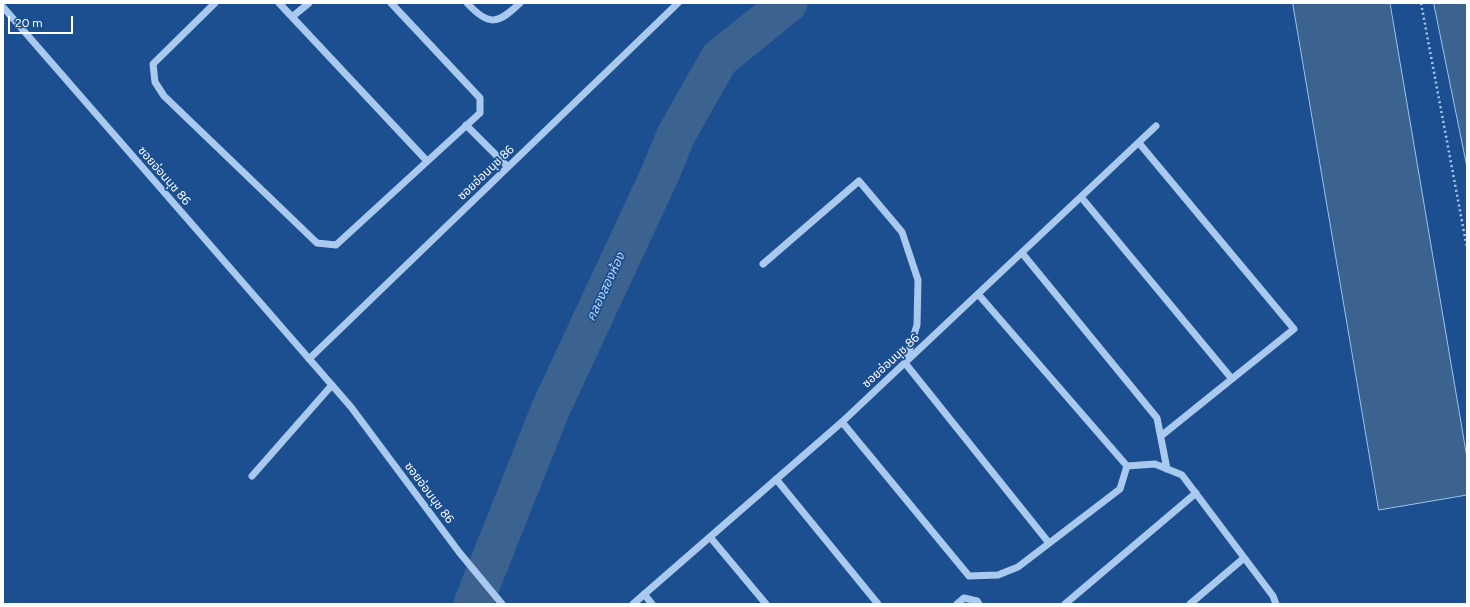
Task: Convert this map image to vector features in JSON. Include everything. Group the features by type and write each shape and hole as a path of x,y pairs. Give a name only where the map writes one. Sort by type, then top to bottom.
{"street":[{"path":"215,3 153,64 155,82 164,96 317,243 336,245 480,113 480,98 391,3"},
{"path":"279,3 427,161"},
{"path":"292,17 308,3"},
{"path":"467,3 476,13 490,20 504,18 520,3"},
{"name":"ซอยอ่อนนุช 86","path":"309,359 678,3"},
{"name":"ซอยอ่อนนุช 86","path":"3,7 351,407 459,552 502,604"},
{"path":"466,125 508,167"},
{"name":"ซอยอ่อนนุช 86","path":"633,604 842,422 1156,126"},
{"path":"1139,143 1294,329 1161,436"},
{"path":"763,264 859,181 902,232 918,280 917,325 905,363 1049,543"},
{"path":"1081,197 1232,379"},
{"path":"1022,253 1158,418 1167,469"},
{"path":"978,294 1127,466"},
{"path":"252,476 332,385"},
{"path":"842,422 969,576 998,575 1018,567 1120,490 1127,466"},
{"path":"1127,466 1155,464 1182,475 1273,596 1276,604"},
{"path":"776,479 878,604"},
{"path":"1065,604 1196,493"},
{"path":"710,537 766,604"},
{"path":"1190,604 1244,558"},
{"path":"644,594 652,604"},
{"path":"957,604 964,598 977,601 979,604"}],"path":[{"path":"1421,3 1467,248"}],"water":[{"path":"1293,3 1390,3 1467,458 1467,495 1379,510"},
{"path":"1434,3 1467,3 1467,167"}],"waterway":[{"name":"คลองสองห้อง","path":"473,604 551,408 660,174 676,135 719,59 788,3"}]}
